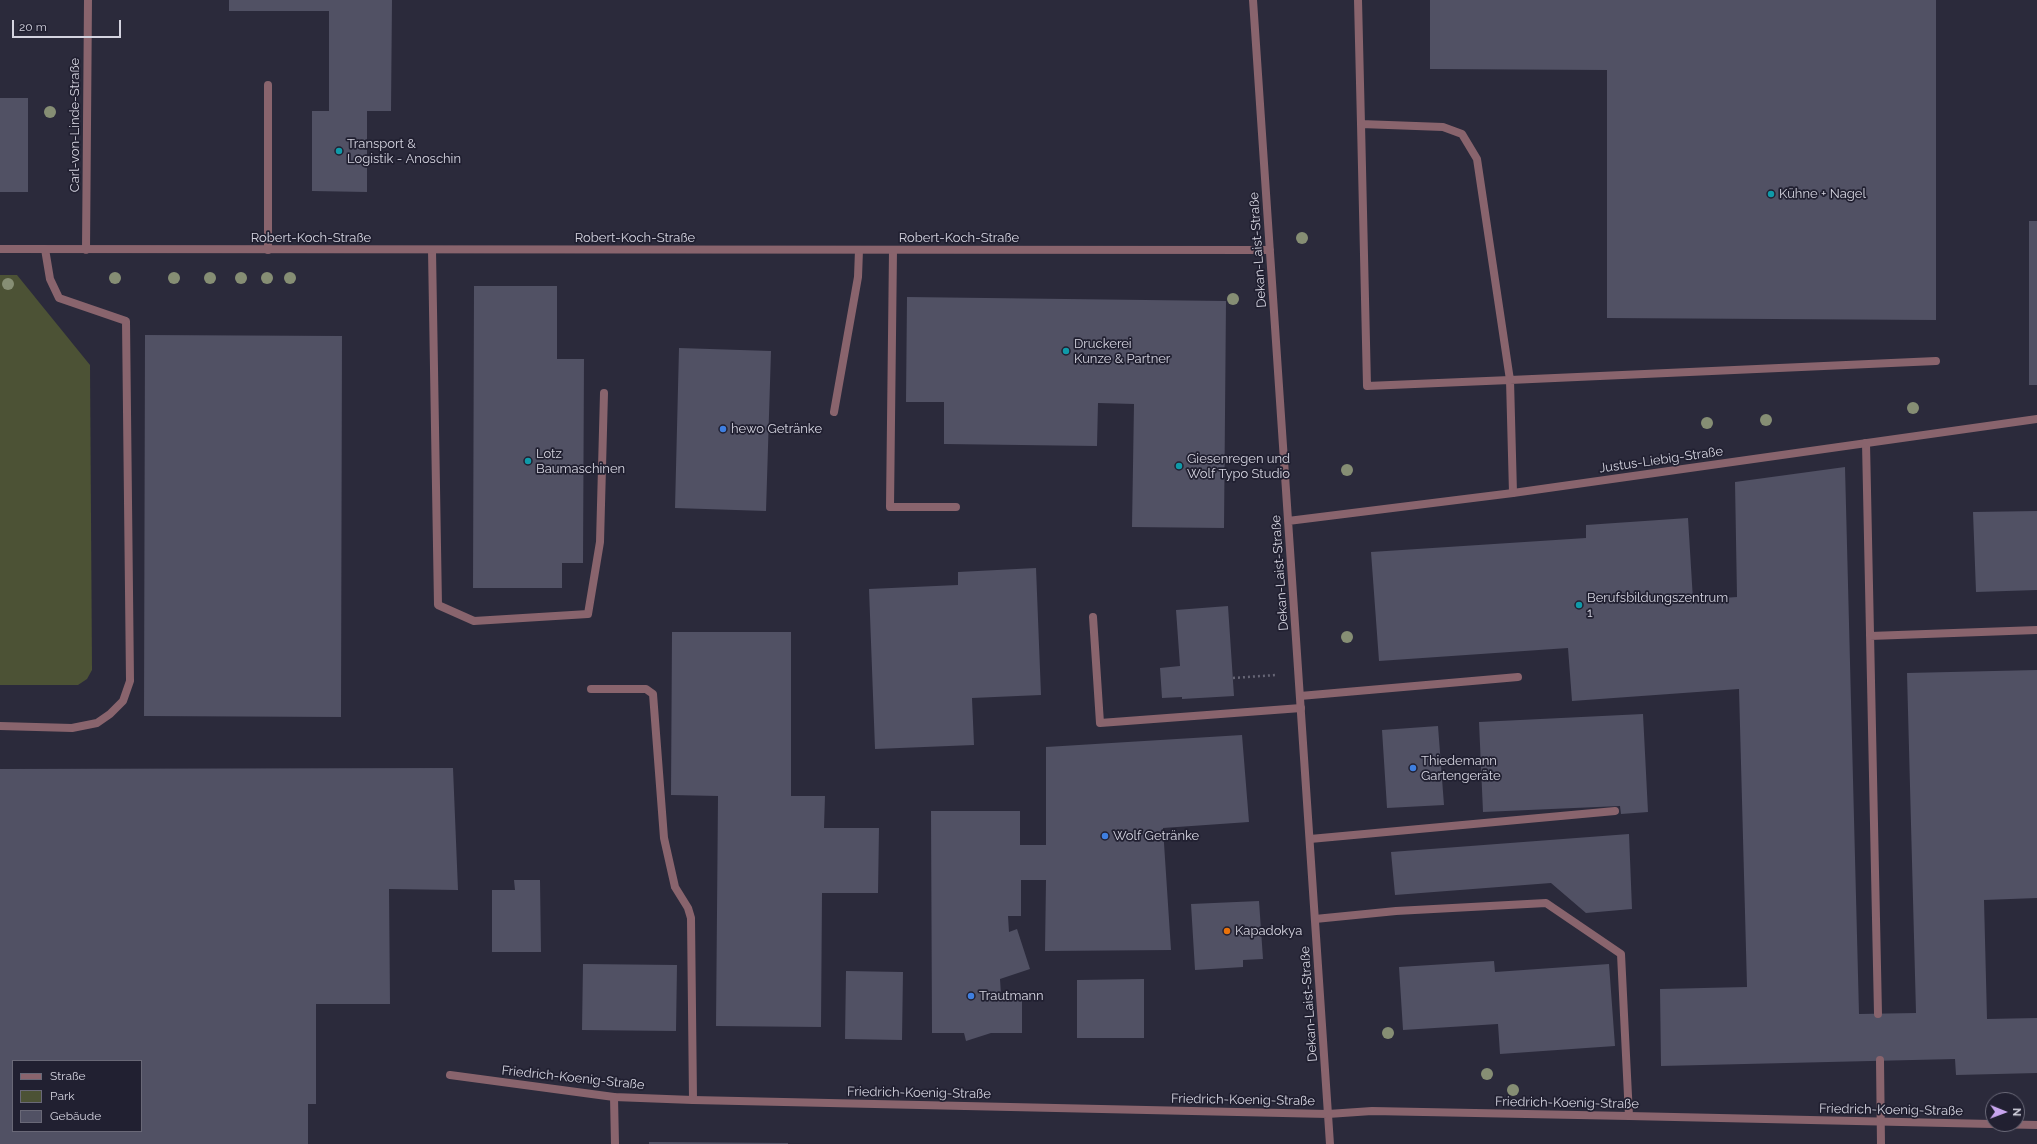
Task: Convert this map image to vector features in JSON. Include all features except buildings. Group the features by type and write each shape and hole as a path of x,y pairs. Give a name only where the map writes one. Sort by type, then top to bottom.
{"street":[{"name":"Carl-von-Linde-Straße","path":"86,250 88,0"},
{"name":"Dekan-Laist-Straße","path":"1253,0 1330,1144"},
{"path":"1358,0 1367,386 1936,361"},
{"path":"268,85 268,250"},
{"path":"1361,124 1443,127 1462,134 1477,159 1510,380 1513,493"},
{"name":"Robert-Koch-Straße","path":"0,249 1270,250"},
{"path":"0,726 72,728 97,723 110,714 123,701 130,681 126,321 59,298 50,279 45,250"},
{"path":"432,250 438,605 474,621 588,614 600,542 604,393"},
{"path":"834,412 858,276 859,250"},
{"path":"893,250 890,508 956,507"},
{"name":"Justus-Liebig-Straße","path":"1288,521 1513,493 2037,419"},
{"path":"1866,443 1878,1014"},
{"path":"1093,617 1100,723 1301,708"},
{"path":"1870,636 2037,630"},
{"path":"1300,696 1518,677"},
{"path":"591,688 646,689 653,694 664,838 675,887 688,908 691,918 693,1100"},
{"path":"1310,840 1615,811"},
{"path":"1315,919 1396,911 1546,903 1621,954 1629,1116"},
{"path":"1880,1060 1882,1122 1881,1144"},
{"name":"Friedrich-Koenig-Straße","path":"450,1076 614,1098 1328,1114 1372,1112 2037,1125"},
{"path":"614,1098 614,1144"}],"path":[{"path":"1233,678 1276,675"}],"green space":[{"path":"0,275 17,275 90,365 92,670 87,679 78,685 0,685"}],"place":[{"name":"Transport & Logistik - Anoschin","path":"339,151"},
{"name":"Kühne + Nagel","path":"1771,194"},
{"name":"Druckerei Kunze & Partner","path":"1066,351"},
{"name":"hewo Getränke","path":"723,429"},
{"name":"Lotz Baumaschinen","path":"528,461"},
{"name":"Giesenregen und Wolf Typo Studio","path":"1179,466"},
{"name":"Berufsbildungszentrum 1","path":"1579,605"},
{"name":"Thiedemann Gartengeräte","path":"1413,768"},
{"name":"Wolf Getränke","path":"1105,836"},
{"name":"Kapadokya","path":"1227,931"},
{"name":"Trautmann","path":"971,996"}]}
